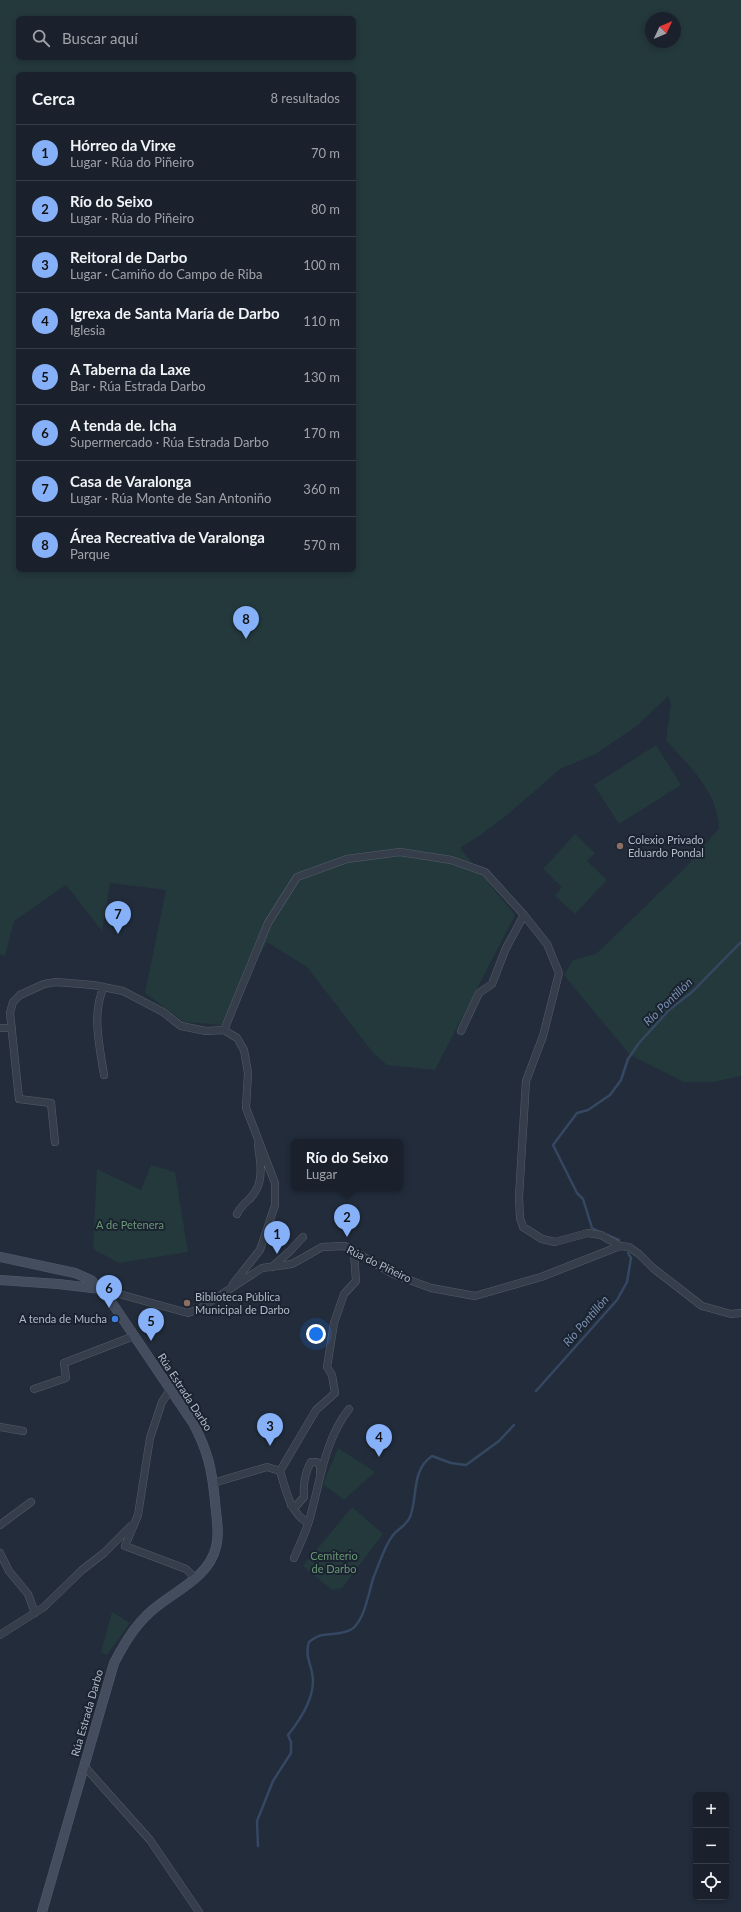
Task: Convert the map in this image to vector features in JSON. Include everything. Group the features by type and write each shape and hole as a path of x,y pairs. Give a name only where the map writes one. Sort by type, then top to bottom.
{"main road":[{"name":"Rúa Estrada Darbo","path":"0,1257 76,1273 90,1280 110,1300 204,1442 213,1483 218,1536 216,1547 206,1568 147,1615 123,1645 114,1663 42,1912"},
{"path":"0,1280 58,1284 101,1290"}],"street":[{"path":"224,1030 268,923 297,877 347,859 400,852 451,860 485,872 524,915 547,944 559,973 543,1036 526,1081 519,1196 520,1218 523,1228 542,1240 555,1242 588,1233 601,1235 620,1246 629,1247 639,1254 653,1268 702,1306 732,1314 741,1313"},
{"path":"461,1030 479,993 492,984 506,948 524,915"},
{"path":"55,1142 51,1103 19,1099 10,1013 13,1002 20,995 44,984 56,982 104,987 123,991 163,1012 181,1026 206,1031 224,1030 237,1038 244,1050 248,1073 246,1108 275,1183 275,1205 260,1250 229,1289"},
{"path":"104,987 97,1025 104,1075"},
{"path":"0,1028 12,1028"},
{"path":"237,1214 242,1205 255,1193 258,1187 260,1163 256,1137"},
{"path":"272,1267 290,1251 303,1236"},
{"name":"Rúa do Piñeiro","path":"101,1290 188,1313 199,1309 262,1268 292,1264 322,1248 345,1246 393,1274 431,1288 475,1296 541,1277 620,1246"},
{"path":"308,1522 300,1518 291,1505 280,1471 316,1410 335,1393 332,1375 327,1367 334,1323 344,1294 356,1281 354,1252"},
{"path":"110,1300 124,1295"},
{"path":"34,1389 66,1378 64,1363 134,1336"},
{"path":"170,1390 162,1402 150,1438 138,1515 125,1546 186,1569 195,1578"},
{"path":"294,1558 308,1522 328,1451 336,1429 349,1410"},
{"path":"0,1427 23,1431"},
{"path":"291,1505 297,1505 304,1497 307,1468 311,1462 317,1462 320,1466 319,1485"},
{"path":"213,1483 267,1467 280,1471"},
{"path":"0,1525 31,1502"},
{"path":"0,1635 44,1607 82,1570 104,1553 134,1524"},
{"path":"0,1552 9,1571 28,1594 36,1613"},
{"path":"84,1766 150,1840 199,1912"}],"green space":[{"path":"0,0 741,0 741,1076 713,1082 684,1082 630,1055 564,975 573,960 596,954 688,865 719,828 714,803 708,791 693,770 666,740 671,704 668,696 638,725 596,754 560,769 506,816 460,848 515,915 435,1070 387,1065 374,1054 307,967 267,942 221,1025 184,1022 145,993 166,890 110,883 102,931 66,885 14,921 5,956 0,954"},
{"path":"656,745 681,785 619,824 594,785"},
{"path":"575,834 595,853 587,861 607,880 575,914 555,896 562,887 543,869"},
{"name":"A de Petenera","path":"151,1165 175,1172 188,1252 119,1263 93,1249 97,1169 141,1190"},
{"path":"338,1448 375,1472 344,1500 323,1484"},
{"name":"Cemiterio de Darbo","path":"352,1507 383,1534 342,1588 332,1590 303,1566"},
{"path":"112,1612 130,1623 107,1655 101,1652"}],"waterway":[{"name":"Río Pontillón","path":"600,1232 592,1228 583,1199 577,1193 553,1145 577,1113 588,1110 610,1095 621,1080 628,1059 639,1043 669,1010 692,992 741,942"},
{"name":"Río Pontillón","path":"607,1235 619,1240"},
{"name":"Río Pontillón","path":"536,1391 617,1300 627,1282 631,1258 628,1253"},
{"name":"Río Pontillón","path":"258,1846 257,1821 273,1781 291,1753 291,1742 288,1735 301,1717 311,1696 313,1676 308,1657 309,1642 319,1636 348,1631 352,1629 360,1619 374,1576 387,1544 393,1535 410,1517 418,1476 425,1462 432,1456 451,1463 466,1465 499,1441 514,1425"}],"place":[{"name":"Área Recreativa de Varalonga","path":"246,639"},
{"name":"Colexio Privado Eduardo Pondal","path":"620,846"},
{"name":"Casa de Varalonga","path":"118,934"},
{"name":"Río do Seixo","path":"347,1237"},
{"name":"Hórreo da Virxe","path":"277,1254"},
{"name":"Biblioteca Pública Municipal de Darbo","path":"187,1303"},
{"name":"A tenda de. Icha","path":"109,1308"},
{"name":"A tenda de Mucha","path":"115,1319"},
{"name":"A Taberna da Laxe","path":"151,1341"},
{"name":"Reitoral de Darbo","path":"270,1446"},
{"name":"Igrexa de Santa María de Darbo","path":"379,1457"}]}
